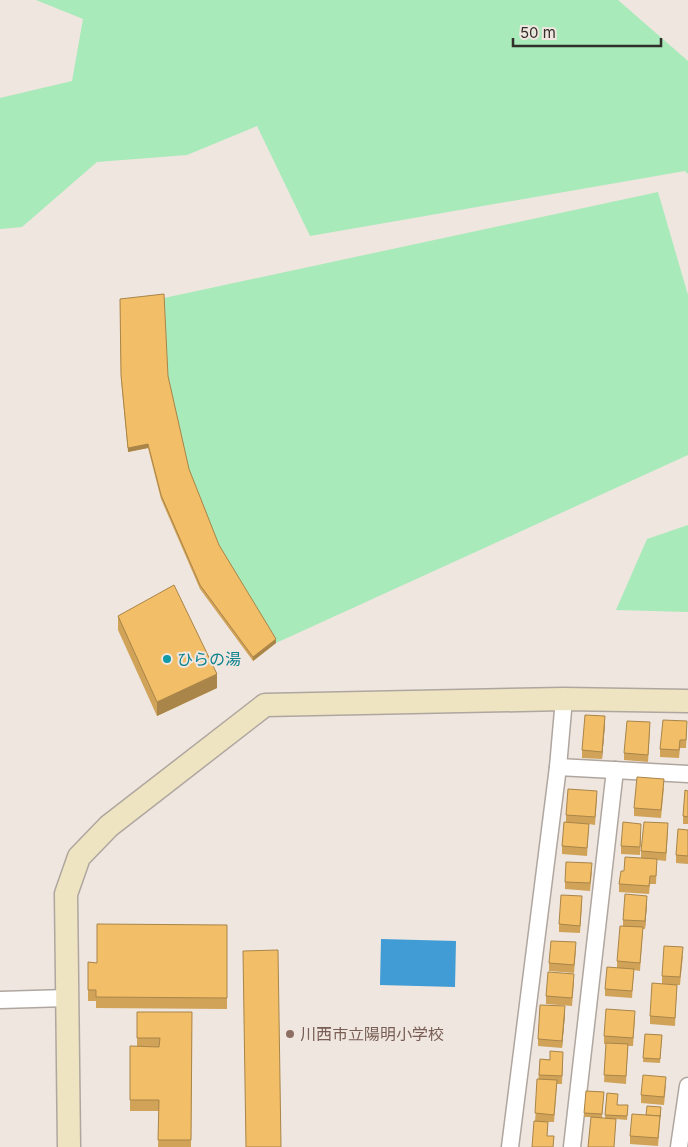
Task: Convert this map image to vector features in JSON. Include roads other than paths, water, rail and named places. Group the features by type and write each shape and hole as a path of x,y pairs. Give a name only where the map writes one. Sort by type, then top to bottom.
{"street":[{"path":"510,1147 558,768 564,699"},
{"path":"69,1147 66,894 79,857 109,826 264,705 564,699 688,701"},
{"path":"558,768 688,774"},
{"path":"572,1147 615,770"},
{"path":"0,1000 67,998"},
{"path":"679,1147 688,1086"}],"water":[{"path":"381,939 456,941 455,987 380,985"}],"place":[{"name":"ひらの湯","path":"167,659"},
{"name":"川西市立陽明小学校","path":"290,1034"}]}
